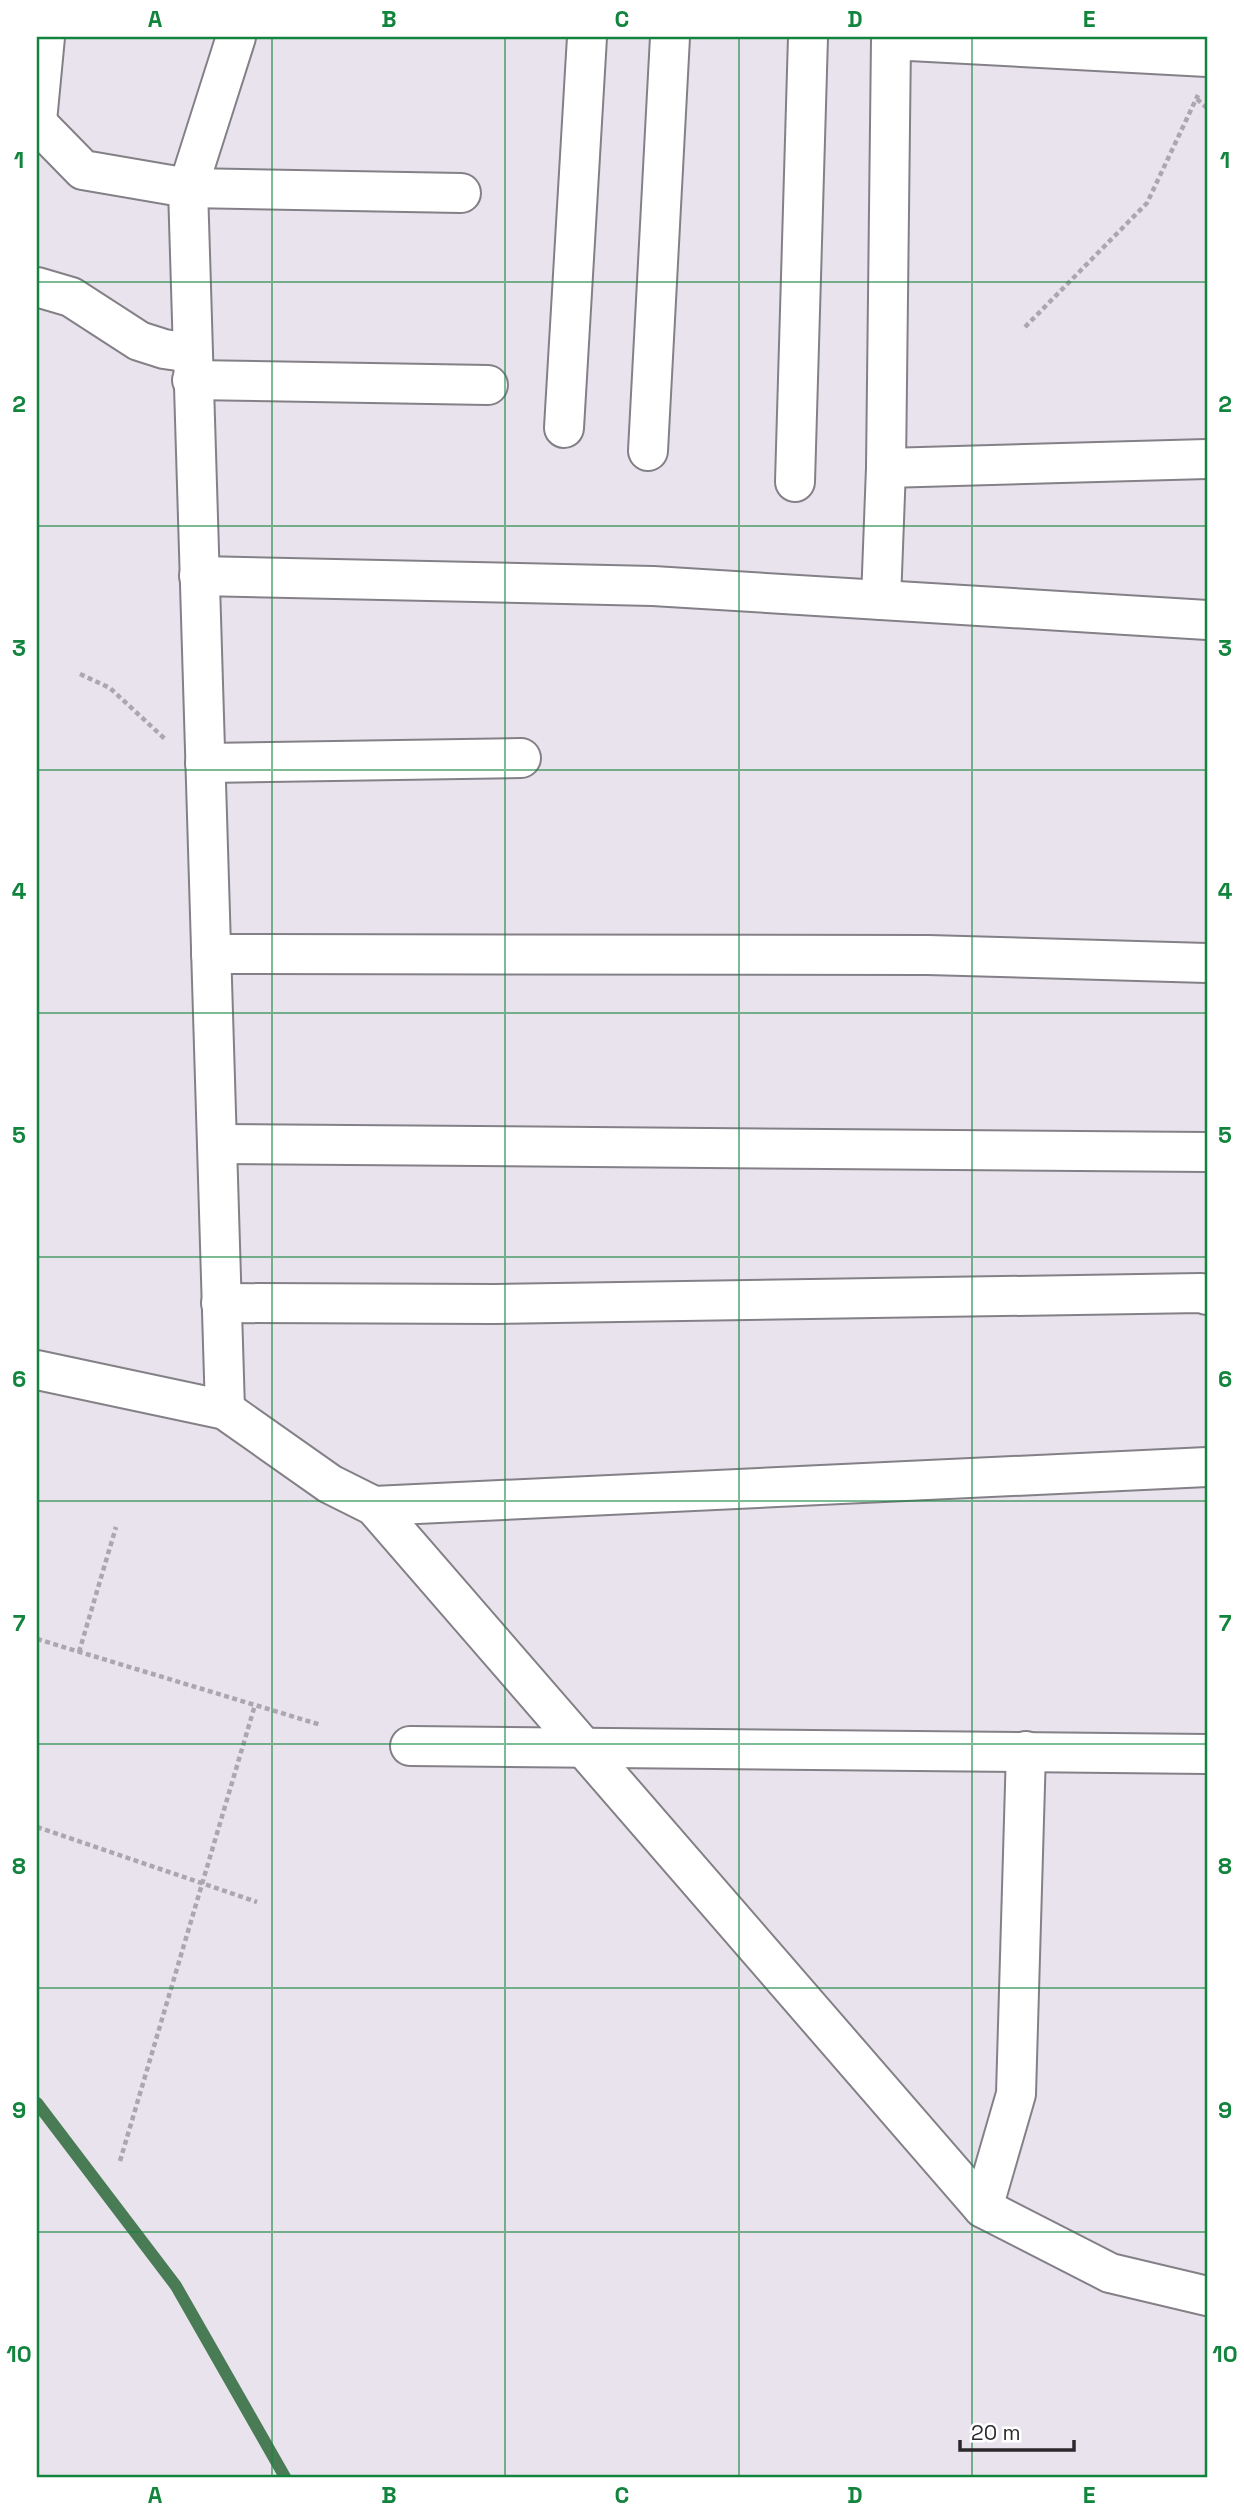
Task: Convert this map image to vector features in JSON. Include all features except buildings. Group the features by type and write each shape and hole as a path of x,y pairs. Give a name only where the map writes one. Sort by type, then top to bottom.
{"street":[{"path":"45,37 37,113 83,170 188,188 461,193"},
{"path":"225,1409 188,188 236,37"},
{"path":"564,428 587,37"},
{"path":"648,451 670,37"},
{"path":"795,482 808,37"},
{"path":"881,600 886,468 891,40 965,40 1205,72"},
{"path":"37,287 71,297 139,341 164,349 192,366 488,385"},
{"path":"886,468 1207,459"},
{"path":"199,576 653,586 1207,620"},
{"path":"204,753 521,758"},
{"path":"211,954 928,955 1207,962"},
{"path":"217,1144 1207,1152"},
{"path":"221,1303 495,1304 1173,1293 1207,1295"},
{"path":"37,1370 225,1409 330,1484 374,1506 983,2208 1110,2273 1207,2296"},
{"path":"374,1506 1207,1467"},
{"path":"410,1746 1207,1754"},
{"path":"983,2208 1016,2094 1026,1752"}],"path":[{"path":"1025,327 1147,203 1197,99 1205,72"},
{"path":"1197,99 1207,108"},
{"path":"80,674 110,688 166,740 204,753"},
{"path":"79,1652 116,1527"},
{"path":"37,1639 321,1725"},
{"path":"120,2161 255,1705"},
{"path":"37,1827 257,1902"}],"waterway":[{"path":"37,2103 176,2286 285,2477"}]}
